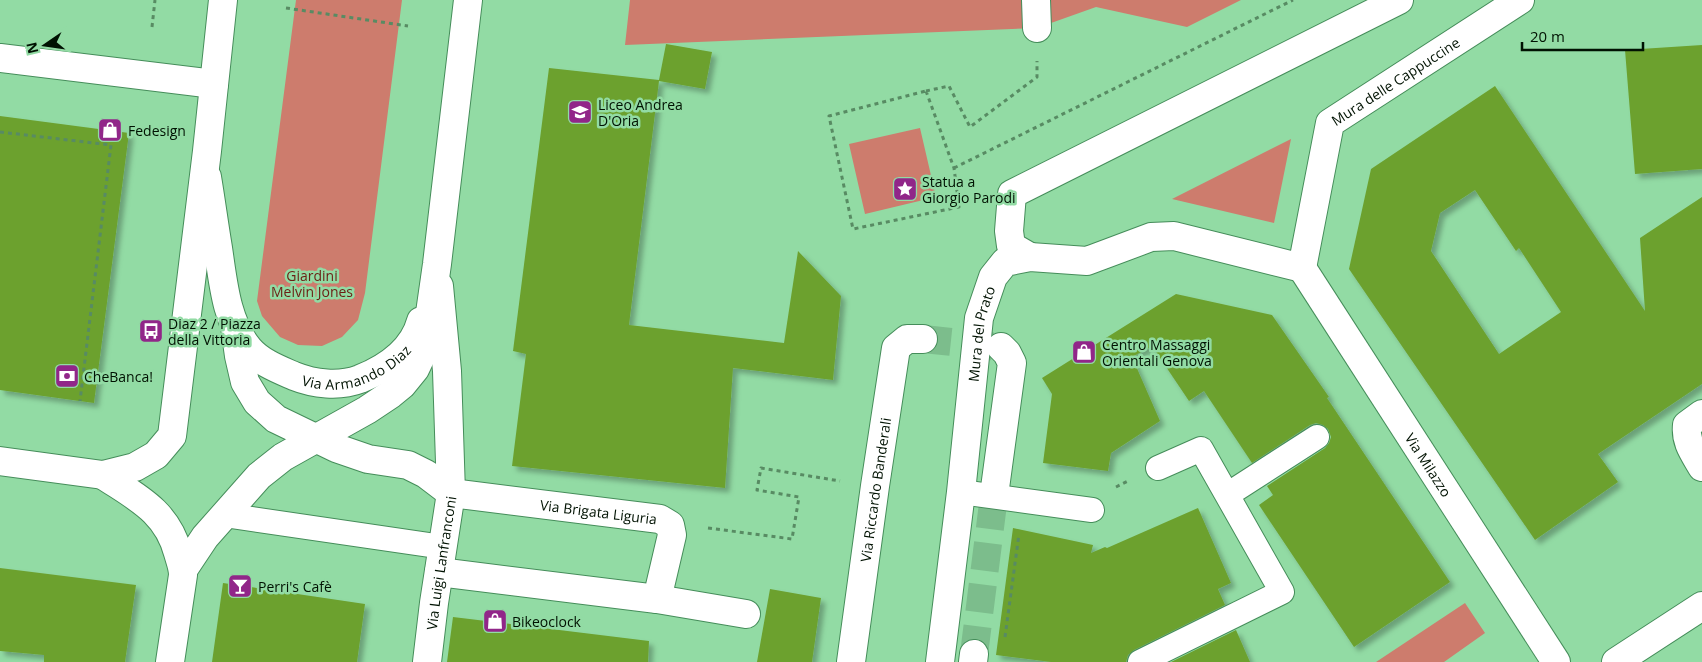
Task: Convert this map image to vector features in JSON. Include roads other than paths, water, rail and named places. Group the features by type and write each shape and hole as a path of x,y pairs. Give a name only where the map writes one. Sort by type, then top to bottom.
{"street":[{"name":"Via Armando Diaz","path":"102,475 135,467 156,454 172,436 223,0"},
{"name":"Via Armando Diaz","path":"183,570 205,537 259,476 282,457 367,410 391,394 402,385 415,369 425,348 437,264 468,0"},
{"path":"1036,0 1037,28"},
{"path":"1030,257 1012,246 1009,231 1012,194 1399,0"},
{"name":"Mura delle Cappuccine","path":"1302,268 1330,123 1520,0"},
{"path":"0,58 214,84"},
{"name":"Via Armando Diaz","path":"205,164 226,297 235,327 245,382 257,402 276,419 316,439"},
{"name":"Mura del Prato","path":"940,662 962,492 979,318 993,278 1005,262 1030,257 1087,261 1151,236 1174,236 1302,268"},
{"name":"Via Armando Diaz","path":"235,327 248,349 277,369 319,384 356,381 376,373 391,364 405,349 419,328 437,264"},
{"name":"Via Armando Diaz","path":"437,264 447,371 451,493"},
{"name":"Via Milazzo","path":"1302,268 1556,662"},
{"name":"Via Riccardo Banderali","path":"851,662 896,348 907,338 923,339"},
{"path":"995,488 1012,363 1007,353 1000,348"},
{"path":"1702,414 1687,425 1686,434 1688,443 1702,467"},
{"name":"Via Luigi Lanfranconi","path":"316,439 336,448 368,458 408,465 426,474 451,493 427,662"},
{"path":"0,461 102,475 154,510 175,540 183,570 170,662"},
{"name":"Via Brigata Liguria","path":"451,493 660,519 670,525 672,535 657,599"},
{"path":"441,559 746,614"},
{"path":"1616,662 1702,606"}],"lane":[{"path":"1227,495 1317,437"},
{"path":"1140,662 1282,592 1201,450 1158,468"},
{"path":"962,492 1092,510"},
{"path":"224,515 441,559"}],"tunnel":[{"path":"923,339 999,347"},
{"path":"974,654 995,488"}],"place":[{"name":"Liceo Andrea D'Oria","path":"580,112"},
{"name":"Fedesign","path":"110,130"},
{"name":"Statua a Giorgio Parodi","path":"905,189"},
{"name":"Diaz 2 / Piazza della Vittoria","path":"151,331"},
{"name":"Centro Massaggi Orientali Genova","path":"1084,352"},
{"name":"CheBanca!","path":"67,376"},
{"name":"Perri's Cafè","path":"240,586"},
{"name":"Bikeoclock","path":"495,621"}],"park label":[{"name":"Giardini Melvin Jones","path":"312,284"}]}
